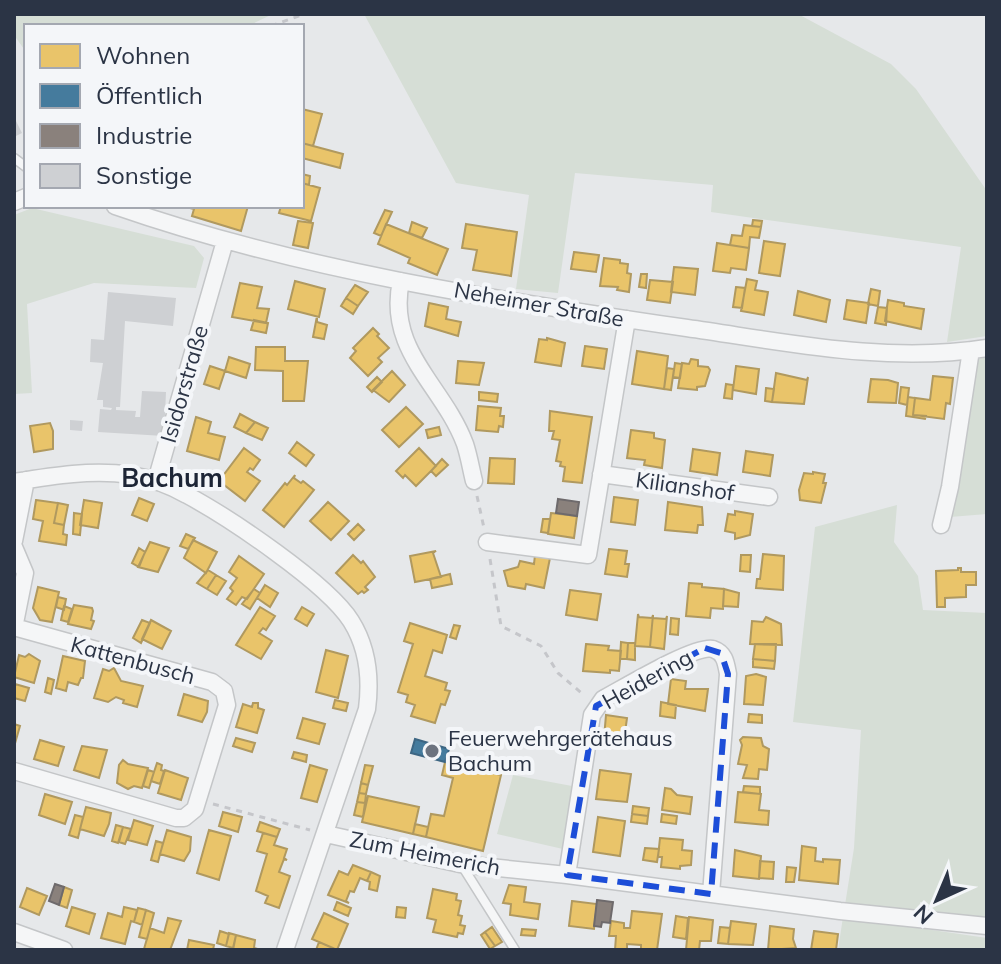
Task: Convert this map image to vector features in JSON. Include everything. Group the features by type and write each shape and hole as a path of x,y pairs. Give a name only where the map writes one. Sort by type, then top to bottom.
{"street":[{"name":"Neheimer Straße","path":"121,208 225,241 401,281 627,319 859,351 920,354 979,349 941,525"},
{"name":"Isidorstraße","path":"156,481 225,241"},
{"path":"401,281 397,310 405,343 464,443 474,481"},
{"path":"487,542 588,555 627,319"},
{"path":"14,541 20,481 95,474 128,475 156,481"},
{"name":"Kilianshof","path":"601,474 769,497"},
{"name":"Zum Heimerich","path":"156,481 185,493 213,510 299,571 332,598 350,619 360,638 369,672 367,709 326,834 460,864 987,926"},
{"name":"Kattenbusch","path":"14,547 25,573 14,628 219,685 227,697 227,705 198,799"},
{"name":"Heidering","path":"567,875 592,715 596,706 603,699 705,648 721,653 728,674 711,894"},
{"path":"14,771 176,818 190,815 198,799"},
{"path":"285,950 326,834"},
{"path":"14,932 64,950"}],"lane":[{"path":"460,864 515,950"}],"path":[{"path":"276,24 304,14"},
{"path":"474,481 501,626 541,646 558,673 596,706"},
{"path":"198,799 326,834"}],"highlighted area":[{"path":"705,648 721,653 728,674 711,894 567,875 596,706"}],"shaded area":[{"path":"14,14 273,14 252,24 24,24 24,49 14,35"},
{"path":"364,14 798,14 891,64 916,89 987,191 987,336 947,342 961,247 711,212 713,185 575,173 558,293 516,289 529,195 456,183"},
{"path":"32,208 194,246 204,258 196,288 94,283 27,304 32,393 14,394 14,215"},
{"path":"987,357 987,514 950,517 975,360"},
{"path":"897,505 894,542 918,576 923,610 987,613 987,920 845,905 854,848 861,730 793,722 815,527"},
{"path":"513,775 572,786 563,849 497,834"},
{"path":"843,917 987,938 987,950 838,950"}],"building: Wohnen":[{"path":"304,110 322,114 313,146 304,144"},
{"path":"304,144 343,154 340,168 304,159"},
{"path":"304,174 310,176 309,185 304,184"},
{"path":"304,184 320,188 311,221 279,213 280,208 304,208"},
{"path":"190,208 247,208 241,231 192,216 194,209"},
{"path":"385,210 392,212 381,236 374,233"},
{"path":"753,220 762,221 761,227 752,226"},
{"path":"298,221 313,223 308,248 293,245"},
{"path":"412,222 427,228 422,238 409,233"},
{"path":"386,224 448,249 437,275 408,263 410,258 378,244"},
{"path":"466,224 517,232 511,276 473,270 477,250 462,248"},
{"path":"744,225 761,227 759,238 750,237 749,248 730,245 732,235 742,236"},
{"path":"764,241 785,244 780,276 759,273"},
{"path":"717,243 749,248 746,270 731,268 730,273 713,271"},
{"path":"574,252 599,255 596,272 571,269"},
{"path":"604,258 628,264 627,273 631,274 629,292 617,290 618,287 600,286"},
{"path":"674,267 698,269 695,295 671,292"},
{"path":"641,274 647,274 646,288 639,287"},
{"path":"747,279 757,281 755,290 768,292 764,315 741,311"},
{"path":"650,280 673,282 670,303 647,300"},
{"path":"295,281 325,289 319,317 288,309"},
{"path":"240,283 262,287 257,308 269,309 266,323 232,317"},
{"path":"355,285 368,292 358,306 346,298"},
{"path":"736,287 745,288 742,308 733,307"},
{"path":"871,289 880,291 878,306 868,304"},
{"path":"798,291 830,300 826,322 794,315"},
{"path":"346,298 358,306 353,314 341,306"},
{"path":"847,300 869,303 866,323 844,319"},
{"path":"888,300 924,309 921,329 885,321"},
{"path":"429,303 448,307 446,319 461,322 458,336 425,326"},
{"path":"878,307 887,308 886,325 875,323"},
{"path":"317,316 317,322 327,325 324,339 313,337"},
{"path":"254,320 268,323 266,333 251,330"},
{"path":"373,328 389,348 378,358 382,362 368,376 350,358 356,351 353,348"},
{"path":"539,339 565,343 561,366 535,362"},
{"path":"585,346 607,349 604,369 582,366"},
{"path":"256,347 285,347 285,361 308,361 304,401 283,401 283,371 255,370"},
{"path":"637,351 668,356 664,389 632,384"},
{"path":"229,357 250,364 246,378 225,371"},
{"path":"691,359 698,360 698,366 710,370 705,386 697,387 697,390 678,388 682,363 689,364"},
{"path":"458,361 484,363 479,385 456,383"},
{"path":"675,363 682,364 680,378 673,377"},
{"path":"210,366 225,371 219,389 204,384"},
{"path":"736,366 759,369 756,394 733,390"},
{"path":"667,368 674,369 671,390 664,389"},
{"path":"392,371 405,385 389,402 373,390"},
{"path":"776,373 807,380 808,377 804,404 772,402"},
{"path":"933,376 953,378 950,404 946,403 944,419 913,415 915,398 930,400"},
{"path":"377,377 382,382 372,392 367,387"},
{"path":"871,379 898,383 896,403 868,402"},
{"path":"726,384 733,385 732,399 724,398"},
{"path":"901,387 909,388 907,405 899,403"},
{"path":"766,388 774,389 772,402 765,401"},
{"path":"479,392 498,394 497,402 479,400"},
{"path":"908,397 915,398 913,415 926,416 925,419 906,416"},
{"path":"478,406 501,408 503,427 499,426 498,432 476,430"},
{"path":"406,407 423,424 399,447 382,430"},
{"path":"550,411 592,417 582,483 563,481 565,467 556,461 560,440 552,439 554,431 549,431"},
{"path":"240,414 255,422 246,433 234,427"},
{"path":"196,417 211,422 208,433 225,437 219,460 187,451"},
{"path":"255,422 268,428 262,440 246,433"},
{"path":"50,423 53,449 34,452 30,426"},
{"path":"439,427 441,435 428,438 426,430"},
{"path":"631,430 654,433 654,438 665,440 662,468 644,465 645,460 627,458"},
{"path":"297,442 314,455 306,466 289,453"},
{"path":"244,448 260,460 253,470 250,468 247,472 260,481 245,501 219,481"},
{"path":"419,448 436,466 416,486 396,471"},
{"path":"693,449 720,453 717,475 690,471"},
{"path":"746,451 773,455 770,476 743,472"},
{"path":"490,458 515,459 514,484 488,483"},
{"path":"442,459 448,465 436,476 431,471"},
{"path":"804,473 825,474 821,503 800,500 799,490"},
{"path":"295,475 294,478 314,490 284,527 263,510"},
{"path":"614,497 638,500 635,525 611,522"},
{"path":"139,498 154,504 147,521 132,515"},
{"path":"36,500 58,503 54,523 64,525 66,545 39,541 43,521 33,519"},
{"path":"84,500 102,503 98,528 80,525"},
{"path":"328,502 349,521 331,540 310,521"},
{"path":"668,502 702,507 703,525 698,525 697,533 665,530"},
{"path":"58,503 68,505 64,525 54,523"},
{"path":"735,511 753,514 750,535 735,539 735,533 725,531 728,514 735,515"},
{"path":"74,513 82,514 80,535 73,534"},
{"path":"551,513 577,516 574,538 548,534"},
{"path":"543,519 550,519 548,533 541,532"},
{"path":"358,524 364,530 354,540 348,534"},
{"path":"186,534 195,538 188,549 180,546"},
{"path":"193,540 217,552 206,573 184,558"},
{"path":"150,542 169,548 158,572 138,567"},
{"path":"139,548 145,552 139,567 132,563"},
{"path":"609,549 627,551 627,577 605,574"},
{"path":"436,551 433,553 441,577 415,582 410,556"},
{"path":"763,554 784,556 783,590 756,588"},
{"path":"353,555 361,563 363,561 375,577 365,587 368,590 364,593 358,594 336,573"},
{"path":"535,555 550,558 544,588 526,584 525,589 508,586 504,571 518,567 520,561 534,564"},
{"path":"741,555 751,555 750,572 740,571"},
{"path":"239,556 264,574 247,599 242,597 236,605 227,599 237,578 229,572"},
{"path":"958,568 961,572 976,572 976,585 966,585 966,597 945,598 945,607 937,607 936,571"},
{"path":"208,570 216,575 207,589 197,583"},
{"path":"450,574 452,584 432,588 430,579"},
{"path":"216,575 226,581 217,595 207,589"},
{"path":"689,583 724,589 723,609 711,608 710,618 686,616"},
{"path":"265,585 278,593 270,607 257,598"},
{"path":"38,587 59,592 52,622 40,620 33,608"},
{"path":"254,589 260,593 250,609 242,604"},
{"path":"724,589 739,593 738,607 723,606"},
{"path":"570,590 601,594 597,620 566,615"},
{"path":"58,597 66,599 64,610 56,607"},
{"path":"74,605 92,608 91,620 94,621 91,629 68,624"},
{"path":"64,606 72,609 68,622 61,620"},
{"path":"260,607 275,616 266,630 263,628 259,633 272,641 261,659 236,645"},
{"path":"302,607 314,614 307,626 295,619"},
{"path":"638,614 639,617 652,618 653,615 650,647 635,646"},
{"path":"653,615 653,618 666,619 667,616 664,649 650,647"},
{"path":"766,617 781,624 782,645 750,644 752,621 763,622"},
{"path":"671,618 679,619 678,635 670,634"},
{"path":"142,620 150,623 141,643 133,638"},
{"path":"151,620 171,631 162,649 142,639"},
{"path":"410,623 447,635 442,653 433,650 425,676 447,683 445,690 450,691 445,705 441,704 435,723 411,716 415,705 406,702 408,695 398,692 413,644 404,641"},
{"path":"454,625 460,626 456,639 450,637"},
{"path":"621,642 628,643 627,659 620,659"},
{"path":"628,643 635,643 635,660 627,659"},
{"path":"586,644 609,646 608,650 621,651 619,671 583,671"},
{"path":"755,644 776,644 775,661 753,659"},
{"path":"326,650 348,656 338,698 316,692"},
{"path":"29,654 40,661 34,683 14,677 19,655 25,657"},
{"path":"63,656 85,661 83,678 78,685 68,682 66,691 56,688"},
{"path":"753,659 775,661 774,669 753,667"},
{"path":"114,668 121,681 143,686 137,707 123,703 124,700 116,697 108,702 94,698 103,669 109,671"},
{"path":"756,674 766,677 763,705 744,704 746,676"},
{"path":"48,678 54,680 51,694 45,692"},
{"path":"671,679 686,681 685,689 708,689 705,711 668,704"},
{"path":"15,684 29,688 25,701 14,698"},
{"path":"184,694 208,701 202,722 178,715"},
{"path":"335,700 348,703 346,711 333,708"},
{"path":"661,702 676,705 675,718 660,716"},
{"path":"253,703 258,703 258,708 264,710 257,733 236,727 243,704 252,707"},
{"path":"749,714 762,715 762,723 748,722"},
{"path":"606,715 627,718 624,740 604,738"},
{"path":"303,718 325,724 319,744 297,738"},
{"path":"14,724 20,726 14,747"},
{"path":"743,737 761,738 763,746 769,749 767,770 759,769 758,779 743,778 747,765 738,764 742,745 740,740"},
{"path":"236,738 255,743 252,752 233,746"},
{"path":"40,740 64,747 58,766 34,759"},
{"path":"82,746 107,750 99,778 74,770"},
{"path":"294,752 307,755 306,762 292,758"},
{"path":"123,760 148,768 142,788 134,786 128,789 117,783 119,765"},
{"path":"445,762 501,775 483,851 426,837 431,814 444,816 453,778 442,775"},
{"path":"157,763 162,765 161,770 164,771 160,784 151,781"},
{"path":"310,765 327,770 317,802 301,798"},
{"path":"365,765 373,766 368,785 361,783"},
{"path":"148,770 154,772 149,788 143,786"},
{"path":"165,770 188,778 181,800 158,793"},
{"path":"600,770 631,774 627,802 596,799"},
{"path":"361,783 368,785 366,794 359,793"},
{"path":"744,786 760,787 760,794 743,792"},
{"path":"665,788 677,795 692,797 690,814 662,810"},
{"path":"738,792 761,794 759,810 769,811 768,825 735,822"},
{"path":"359,793 366,794 365,803 357,802"},
{"path":"45,794 72,802 65,824 39,815"},
{"path":"368,796 419,807 413,834 362,822"},
{"path":"357,802 365,803 363,817 354,815"},
{"path":"633,806 649,808 648,816 632,814"},
{"path":"86,807 111,813 104,836 80,829"},
{"path":"223,812 242,817 238,832 219,826"},
{"path":"632,814 648,816 647,824 631,822"},
{"path":"662,814 677,816 676,824 661,822"},
{"path":"75,815 83,817 78,838 69,835"},
{"path":"598,817 625,821 620,856 593,852"},
{"path":"134,820 153,826 147,845 128,840"},
{"path":"260,822 280,829 277,837 257,831"},
{"path":"415,824 428,827 426,837 413,834"},
{"path":"116,825 123,827 118,843 112,841"},
{"path":"123,827 131,829 125,844 119,842"},
{"path":"167,830 191,837 190,851 184,861 160,854"},
{"path":"209,830 231,836 219,880 197,873"},
{"path":"263,833 277,837 274,845 287,849 284,858 287,860 284,859 279,872 290,876 279,908 265,903 268,896 256,891 267,854 257,851"},
{"path":"660,838 683,840 682,850 692,851 691,865 680,866 680,869 661,867 662,857 658,857"},
{"path":"156,841 163,843 158,862 151,860"},
{"path":"802,846 816,848 815,861 840,860 838,884 799,880"},
{"path":"645,848 659,849 657,862 643,860"},
{"path":"735,850 761,856 759,879 733,876"},
{"path":"760,861 774,862 773,879 759,878"},
{"path":"353,865 371,872 367,881 360,878 354,892 350,891 346,901 349,903 328,895 339,871 348,875"},
{"path":"787,867 796,868 794,882 786,882"},
{"path":"371,872 380,876 377,891 369,889 370,882 367,881"},
{"path":"509,885 526,887 524,902 540,904 538,919 510,915 511,904 503,903"},
{"path":"64,887 72,890 67,908 59,905"},
{"path":"27,888 47,896 39,915 20,907"},
{"path":"433,889 457,894 456,900 461,901 458,915 462,916 460,925 465,926 463,934 458,933 457,937 433,932 436,920 427,918"},
{"path":"572,901 597,904 594,929 569,926"},
{"path":"337,902 351,908 348,916 334,910"},
{"path":"72,907 95,914 89,934 66,926"},
{"path":"124,907 137,910 125,944 101,938 108,913 122,917"},
{"path":"397,907 406,908 405,918 396,917"},
{"path":"138,908 146,910 142,925 134,922"},
{"path":"146,910 154,913 147,939 139,937"},
{"path":"632,911 662,914 657,950 641,950 641,945 627,944 627,950 615,950 616,936 609,936 611,921 624,923 624,928 630,928"},
{"path":"324,913 348,924 337,950 312,939"},
{"path":"676,916 688,918 686,939 673,937"},
{"path":"689,917 713,920 711,941 700,941 699,950 686,950"},
{"path":"168,918 181,921 170,950 144,949 150,928 164,933"},
{"path":"731,921 756,924 753,945 728,944"},
{"path":"770,926 794,929 796,948 768,950"},
{"path":"492,927 502,942 495,946 485,932"},
{"path":"720,927 730,928 728,944 718,943"},
{"path":"522,929 536,930 535,936 521,935"},
{"path":"220,931 229,934 226,946 217,943"},
{"path":"814,931 838,934 836,950 811,950"},
{"path":"485,932 495,946 490,949 481,935"},
{"path":"229,933 236,935 233,948 226,946"},
{"path":"236,935 255,940 254,948 261,950 233,950"},
{"path":"189,940 214,945 213,950 187,950"},
{"path":"319,942 333,948 332,950 316,950"}],"building: Öffentlich":[{"path":"415,739 449,749 445,762 411,753"}],"building: Industrie":[{"path":"558,499 579,502 577,516 556,513"},
{"path":"55,884 64,887 59,905 49,901"},
{"path":"597,900 613,902 610,923 602,922 601,927 594,926"}],"building: Sonstige":[{"path":"14,117 22,133 14,137"},
{"path":"108,292 176,298 173,326 125,321 120,407 116,407 116,410 136,411 135,417 140,417 142,391 166,392 164,436 98,432 100,409 112,408 103,407 103,400 97,400 103,363 90,362 91,339 104,340"},
{"path":"70,420 83,421 82,431 70,430"}],"place":[{"name":"Feuerwehrgerätehaus Bachum","path":"432,751"}],"district":[{"name":"Bachum","path":"172,477"}]}
